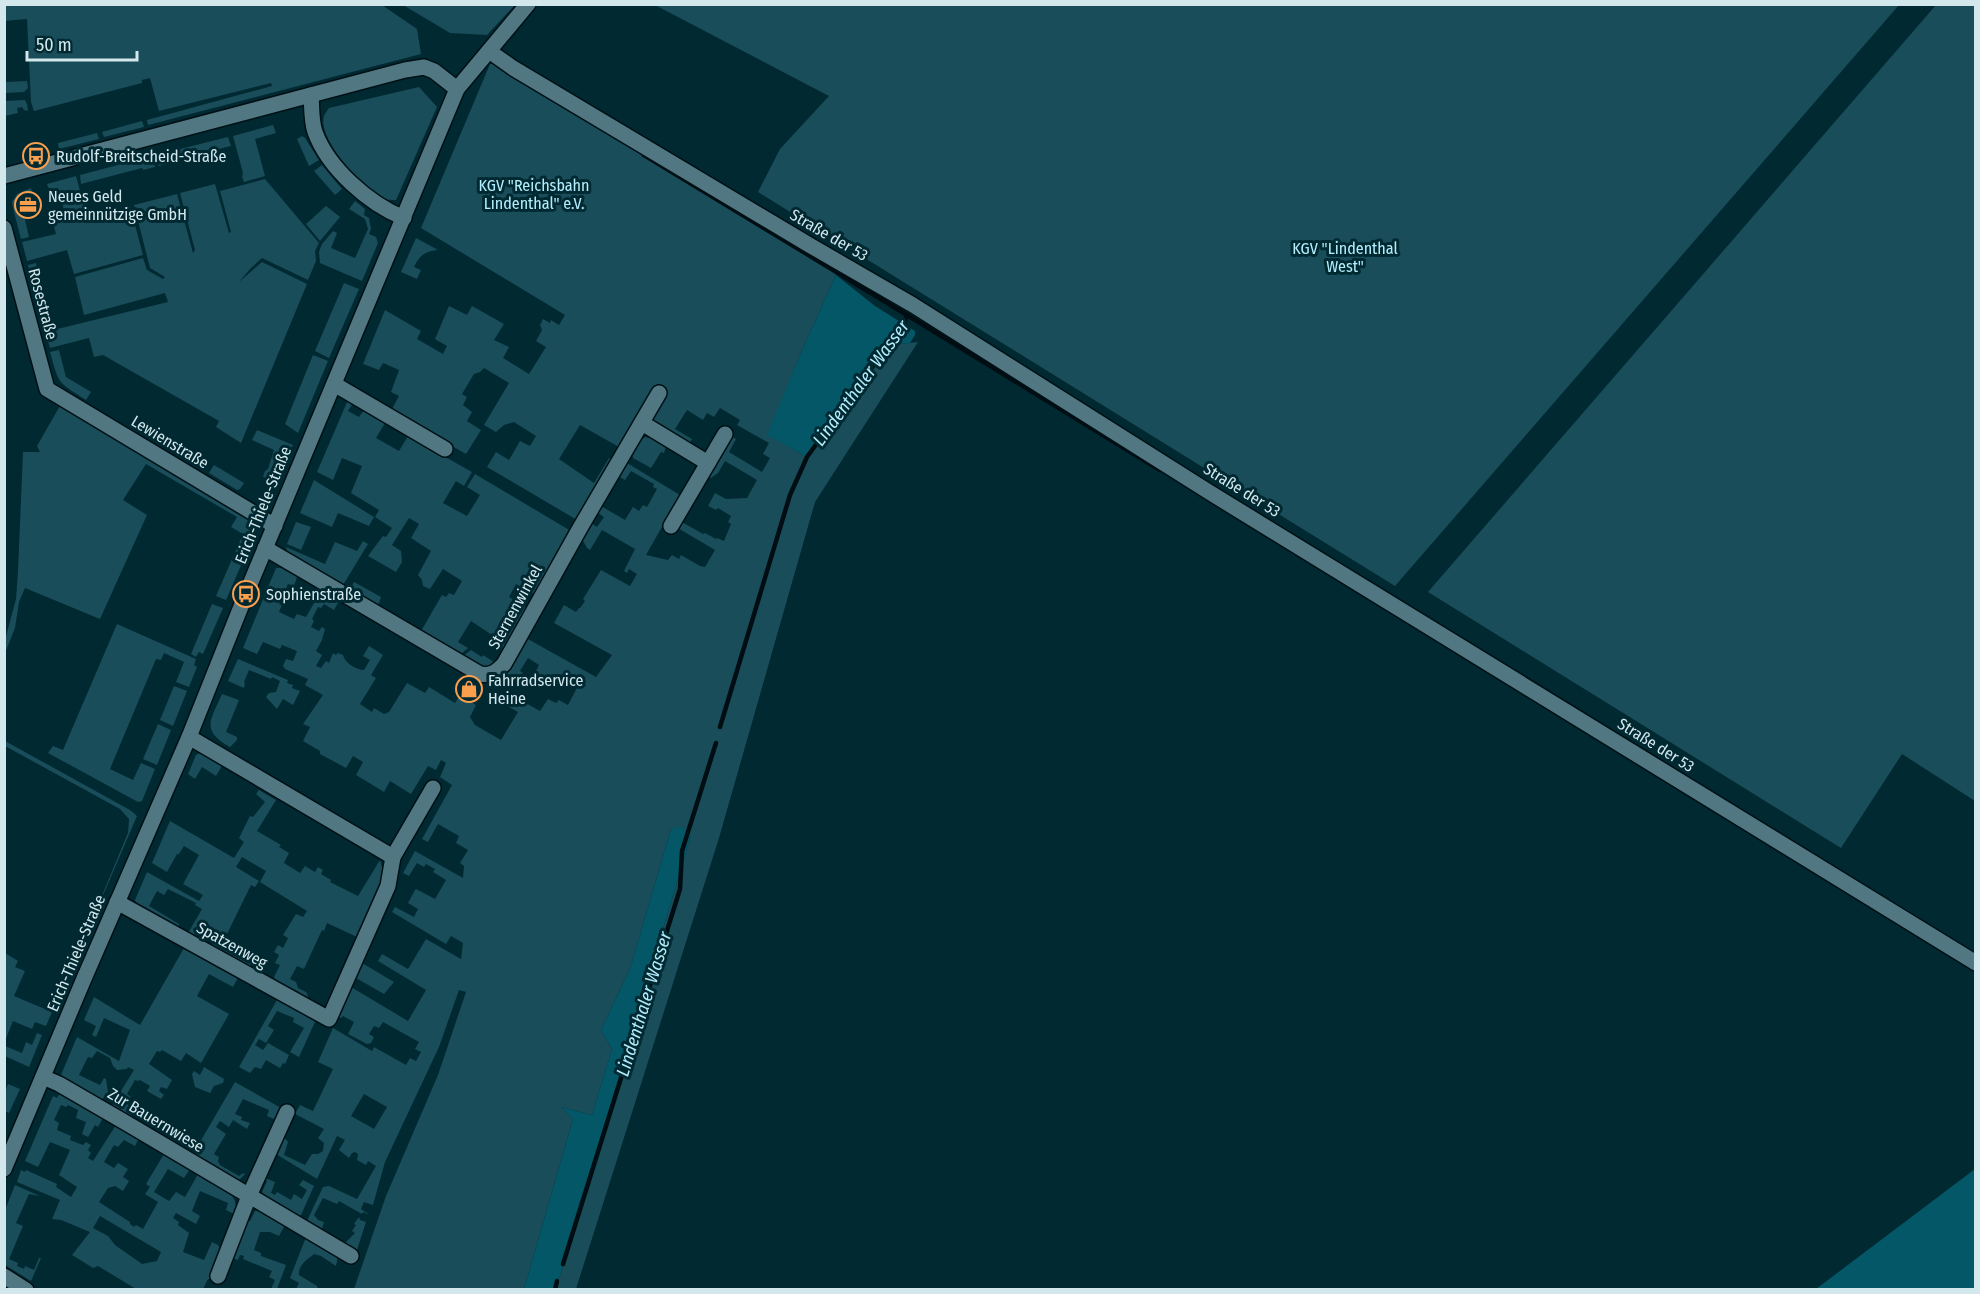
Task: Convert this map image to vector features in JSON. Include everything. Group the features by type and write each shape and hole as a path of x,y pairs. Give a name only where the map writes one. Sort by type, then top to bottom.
{"street":[{"name":"Erich-Thiele-Straße","path":"4,1169 189,737 265,548 457,89 528,4"},
{"name":"Straße der 53","path":"489,51 513,68 913,305 1209,492 1976,963"},
{"path":"4,176 405,70 424,67 434,71 457,89"},
{"path":"311,95 314,129 320,144 329,156 366,196 382,208 404,218"},
{"name":"Rosestraße","path":"4,228 47,389"},
{"path":"334,384 445,449"},
{"name":"Lewienstraße","path":"47,389 275,526"},
{"name":"Sternenwinkel","path":"265,548 480,674 487,675 496,672 504,664 659,393"},
{"path":"642,423 708,462"},
{"path":"671,526 725,434"},
{"path":"189,737 393,857 432,788"},
{"name":"Spatzenweg","path":"117,902 329,1018 388,886 393,857"},
{"name":"Zur Bauernwiese","path":"44,1077 351,1256"},
{"path":"218,1276 249,1196 287,1112"},
{"path":"4,1276 26,1290"}],"green space":[{"path":"4,5 382,5 417,29 421,54 148,125 147,120 272,86 271,83 159,111 150,78 142,80 142,83 34,111 31,102 27,19 5,21"},
{"path":"403,5 515,5 487,35 450,33"},
{"name":"KGV \"Lindenthal West\"","path":"655,5 1899,5 1395,586 758,192 780,149 829,96"},
{"path":"1936,5 1976,5 1975,801 1902,754 1841,848 1428,592"},
{"name":"KGV \"Reichsbahn Lindenthal\" e.V.","path":"490,64 498,64 843,269 836,275 800,355 768,435 805,456 885,353 900,344 918,342 815,502 719,838 576,1289 556,1289 691,835 671,829 630,969 601,1030 612,1049 592,1115 561,1107 573,1119 524,1289 354,1289 386,1196 438,1075 466,992 459,990 439,1047 385,1162 373,1205 364,1202 361,1209 370,1215 363,1212 362,1214 339,1201 337,1204 323,1198 314,1215 318,1220 324,1222 321,1232 306,1223 323,1187 329,1186 357,1199 376,1166 368,1161 366,1165 357,1160 358,1154 355,1152 349,1158 339,1150 345,1140 337,1136 317,1179 276,1154 284,1137 288,1142 284,1155 305,1165 312,1154 323,1151 324,1143 318,1138 324,1129 295,1114 300,1105 313,1111 333,1069 318,1062 333,1028 372,1051 374,1047 406,1065 410,1058 416,1061 421,1052 415,1049 419,1042 383,1022 379,1028 374,1026 369,1034 374,1037 371,1043 367,1044 348,1034 354,1022 343,1016 339,1017 351,987 408,1021 426,990 378,961 382,954 408,969 426,939 461,959 463,943 451,936 446,944 392,912 395,907 414,917 418,909 408,903 415,890 435,899 446,880 433,872 435,869 426,864 424,867 417,863 409,876 403,873 415,851 463,878 464,866 460,863 468,850 456,843 459,836 438,824 428,842 422,839 452,785 440,777 446,763 441,760 436,770 428,766 411,794 390,781 384,792 356,775 363,762 353,756 346,768 320,754 320,751 303,741 310,727 303,724 323,695 305,685 308,679 283,666 286,659 293,661 297,651 282,645 280,649 263,642 257,654 243,648 276,568 281,568 297,577 294,586 288,584 279,604 282,605 279,612 294,619 297,614 306,617 321,591 339,601 334,610 324,604 321,608 318,607 312,619 314,621 311,627 319,631 322,627 325,629 316,651 322,655 316,666 321,668 326,661 329,663 333,653 336,655 338,653 343,655 351,666 364,670 370,660 363,656 369,646 383,655 371,675 376,678 360,704 372,712 374,708 384,714 389,712 407,683 425,693 429,687 455,703 460,695 476,705 470,717 475,725 501,740 518,712 502,703 508,693 540,711 548,699 556,703 559,700 568,705 579,684 562,674 555,685 551,682 546,684 533,677 539,665 528,658 520,671 523,673 517,682 506,675 526,638 596,677 612,655 554,623 564,605 576,612 580,608 601,570 630,586 637,574 629,569 627,573 624,571 635,549 602,530 590,550 582,539 591,523 597,527 604,517 598,513 601,506 625,520 633,507 639,511 643,505 647,507 657,489 653,487 654,484 631,471 625,480 618,476 625,464 627,463 680,495 646,555 668,560 672,555 679,559 681,555 705,567 715,550 676,527 680,521 703,534 724,541 731,524 728,522 731,516 718,508 716,510 708,506 715,493 726,499 747,498 757,480 725,461 718,473 711,478 707,476 731,436 736,439 729,452 762,472 770,458 763,454 769,443 737,425 740,420 720,408 714,417 707,413 703,420 687,410 675,429 692,439 689,444 654,422 654,413 666,393 655,386 619,447 580,425 559,459 594,483 609,458 613,459 577,520 487,467 496,452 509,460 520,441 530,446 536,436 514,422 504,425 496,432 484,425 509,383 484,368 474,374 462,394 467,397 463,405 472,412 467,421 481,430 466,454 391,411 399,396 391,392 399,370 383,363 379,370 363,364 385,310 421,331 417,339 443,354 447,346 435,339 449,306 467,315 472,306 504,324 494,340 509,347 503,358 529,374 546,347 536,341 542,330 540,325 543,319 550,323 551,320 559,325 565,315 421,228","holes":["364,1094 387,1107 374,1129 351,1116"]},
{"path":"27,81 28,88 24,92 5,93 5,82"},
{"path":"419,87 437,107 396,200 384,199 364,184 343,162 327,137 324,116 329,108"},
{"path":"25,100 28,111 22,107 17,108 18,113 5,116 5,101"},
{"path":"142,121 144,127 104,137 102,132"},
{"path":"273,125 276,133 255,139 265,176 244,182 233,136"},
{"path":"97,133 99,139 59,149 58,143"},
{"path":"302,136 319,160 309,166 297,139"},
{"path":"228,137 231,146 159,166 156,155"},
{"path":"152,156 155,167 143,170 142,168 81,184 80,175"},
{"path":"322,165 342,189 335,195 314,171"},
{"path":"76,176 87,217 130,206 143,255 74,274 67,250 27,261 22,242 56,234 52,219 59,220 59,217 65,215 59,190 50,192 47,184"},
{"path":"265,179 319,243 315,251 316,261 308,280 262,258 239,282 262,262 307,284 241,443 216,427 219,421 103,355 94,357 89,338 50,348 45,332 168,302 165,293 84,315 75,277 143,258 147,270 163,279 165,277 150,268 134,205 177,194 193,253 195,250 180,193 215,184 229,233 231,232 220,191"},
{"path":"31,188 33,197 27,199 22,207 29,237 21,239 12,202 17,194"},
{"path":"355,201 365,209 364,215 369,218 371,229 369,234 376,237 378,243 362,281 320,263 319,252 322,244 333,231 337,233 331,248 355,258 368,229 365,219 349,209"},
{"path":"326,206 340,217 320,241 306,224"},
{"path":"416,238 438,250 426,253 418,260 414,267 421,270 417,279 401,272"},
{"path":"36,263 53,323 44,326 28,265"},
{"path":"344,283 359,289 329,358 315,351"},
{"path":"59,350 66,377 91,392 86,400 65,386 58,377 50,352"},
{"path":"313,355 328,361 298,433 285,424"},
{"path":"348,400 353,403 348,411 359,417 364,410 385,423 376,438 399,451 408,436 472,472 464,486 456,481 443,503 467,516 480,495 467,487 475,474 571,531 534,594 516,584 509,597 526,607 502,650 491,643 495,637 471,621 458,642 468,648 461,654 421,631 442,595 446,597 449,593 454,595 462,581 443,569 430,589 423,586 418,575 431,551 411,538 419,524 409,518 392,545 401,551 402,562 396,572 368,556 392,528 375,517 379,510 351,493 362,466 342,458 333,480 317,472"},
{"path":"61,404 253,519 255,533 226,600 216,596 243,534 231,527 237,517 146,464 123,500 147,515 100,619 25,588 19,602 15,628 5,653 5,640 16,599 23,452 40,452 37,446"},
{"path":"257,430 293,445 278,480 275,482 263,477 274,450 252,440"},
{"path":"645,437 666,446 664,453 661,452 651,468 633,458 632,452"},
{"path":"214,465 244,483 240,489 237,490 209,473"},
{"path":"314,480 374,517 369,526 338,513 332,527 300,513"},
{"path":"296,522 311,527 301,550 287,544"},
{"path":"363,541 368,544 343,585 288,553 286,547 325,564 335,542 357,551"},
{"path":"354,582 381,597 378,606 350,589"},
{"path":"212,604 223,608 203,654 199,652 196,657 191,654"},
{"path":"117,624 196,659 194,665 197,667 189,687 176,682 184,662 164,653 161,660 156,659 110,769 133,780 141,763 155,769 142,801 138,802 48,753 53,746 63,750"},
{"path":"471,650 494,662 489,667 482,667 463,656"},
{"path":"238,659 288,680 287,683 293,685 292,688 300,691 293,705 283,699 277,709 266,697 269,693 276,692 280,681 272,677 271,679 249,670 244,688 228,681"},
{"path":"174,686 187,691 173,726 160,720"},
{"path":"222,694 239,700 226,732 237,737 230,747 211,730 212,718"},
{"path":"158,724 171,730 157,765 143,759"},
{"path":"5,741 137,816 71,970 128,833 129,819 120,809 5,746"},
{"path":"202,752 223,764 216,776 202,767 195,779 188,774 196,755"},
{"path":"259,790 276,800 257,831 281,845 279,847 289,853 284,863 300,873 305,866 315,872 318,867 323,870 321,874 331,880 330,882 358,896 380,860 384,875 357,937 327,923 304,969 297,966 290,979 296,982 298,988 306,992 308,996 306,1001 276,982 274,977 280,965 275,963 279,955 274,952 278,945 283,948 288,938 283,935 296,914 303,917 307,911 260,882 266,871 242,857 236,867 259,881 255,887 251,885 225,938 239,947 234,955 252,965 249,968 212,949 218,931 203,922 195,937 187,935 202,909 195,905 196,903 168,889 164,895 157,891 149,906 179,924 179,930 137,906 135,900 147,872 199,901 203,895 183,884 199,855 184,846 167,872 152,863 170,821 234,858 244,842 239,838 250,816 253,817 265,802 256,794"},
{"path":"184,948 238,978 233,987 209,974 197,996 229,1014 201,1063 186,1053 181,1061 162,1050 157,1051 149,1064 172,1080 167,1089 161,1087 159,1091 164,1095 161,1099 147,1091 150,1086 140,1080 135,1080 127,1094 131,1097 127,1104 136,1109 130,1118 111,1107 134,1070 128,1067 117,1070 110,1058 97,1051 92,1058 88,1057 79,1075 100,1085 104,1078 106,1079 108,1092 101,1101 61,1075 77,1037 119,1061 130,1030 104,1018 96,1037 92,1035 96,1026 84,1020 94,997 140,1025"},
{"path":"5,953 18,961 15,967 25,971 14,996 52,1012 46,1026 35,1022 32,1029 13,1021 5,1041"},
{"path":"362,963 394,982 384,994 356,978"},
{"path":"278,998 313,1018 315,1022 299,1057 290,1052 304,1028 293,1022 294,1018 277,1011 268,1026 274,1030 266,1043 259,1039 255,1045 263,1050 268,1043 289,1055 285,1064 283,1063 280,1068 266,1060 261,1069 255,1067 250,1073 239,1067"},
{"path":"37,1033 42,1035 29,1067 5,1056 5,1046 22,1053 26,1042 32,1045"},
{"path":"204,1067 224,1079 223,1083 214,1086 210,1093 195,1087 192,1074 194,1071 200,1075"},
{"path":"235,1082 281,1108 276,1120 267,1116 269,1110 243,1099 235,1114 242,1117 241,1120 250,1123 247,1129 233,1120 229,1127 220,1121 216,1127 226,1134 214,1154 219,1157 220,1165 239,1176 245,1174 238,1181 193,1154"},
{"path":"8,1084 20,1089 9,1113 5,1111 5,1092"},
{"path":"60,1093 103,1118 98,1127 95,1125 88,1137 82,1134 86,1122 76,1118 78,1110 68,1105 66,1107 61,1105 54,1120 59,1123 57,1130 71,1136 70,1140 83,1145 86,1142 91,1145 88,1158 93,1161 116,1125 139,1138 135,1146 124,1140 118,1147 114,1145 104,1162 114,1168 118,1163 128,1169 123,1177 129,1181 123,1191 115,1186 108,1188 99,1202 134,1227 136,1225 143,1229 158,1202 145,1194 150,1187 146,1184 164,1154 190,1169 184,1178 168,1169 154,1192 169,1201 176,1192 185,1197 198,1174 231,1194 236,1206 234,1214 226,1210 228,1203 200,1191 192,1211 200,1216 196,1224 176,1213 173,1218 189,1233 183,1252 204,1260 212,1242 221,1250 210,1279 203,1289 136,1289 98,1266 93,1268 72,1255 90,1232 61,1220 52,1219 60,1200 17,1182 21,1170 25,1172 26,1170 57,1184 56,1187 71,1197 77,1187 59,1175 70,1150 50,1142 38,1167 25,1161 53,1096 57,1098","holes":["100,1216 161,1252 157,1261 142,1264 115,1245 108,1236 93,1228"]},
{"path":"265,1178 275,1182 271,1193 275,1195 277,1192 291,1200 294,1194 302,1199 307,1190 299,1185 303,1180 314,1186 301,1215 297,1217 265,1196 262,1192 267,1181 264,1180"},
{"path":"15,1185 40,1196 29,1194 16,1223 23,1226 9,1259 18,1263 17,1266 24,1269 25,1266 34,1270 41,1258 31,1281 5,1265 5,1210"},
{"path":"255,1211 261,1211 285,1225 279,1236 270,1232 260,1232 254,1250 261,1253 261,1256 286,1265 277,1289 271,1289 275,1280 269,1277 272,1271 243,1259 244,1256 240,1255 238,1260 232,1258 247,1221 250,1221"},
{"path":"359,1217 360,1220 366,1222 356,1253 343,1245 355,1233 352,1231"},
{"path":"306,1237 338,1256 336,1266 314,1254 302,1265 299,1275 317,1286 318,1289 296,1289 299,1283 290,1278"}],"shaded area":[{"path":"836,275 875,306 915,331 915,335 910,343 900,344 885,353 805,456 767,435"},
{"path":"680,826 691,835 556,1289 524,1289 573,1119 561,1107 592,1115 612,1049 601,1030 630,969 671,829"},
{"path":"1975,1169 1975,1289 1816,1289"}],"waterway":[{"path":"644,155 907,315"},
{"name":"Lindenthaler Wasser","path":"720,727 790,495 807,457 889,344 900,334 907,315 1160,470"},
{"name":"Lindenthaler Wasser","path":"563,1264 680,889 682,851 716,743"},
{"name":"Lindenthaler Wasser","path":"555,1290 557,1281"}],"place":[{"name":"Rudolf-Breitscheid-Straße","path":"36,156"},
{"name":"Neues Geld gemeinnützige GmbH","path":"28,205"},
{"name":"Sophienstraße","path":"246,594"},
{"name":"Fahrradservice Heine","path":"469,689"}]}
